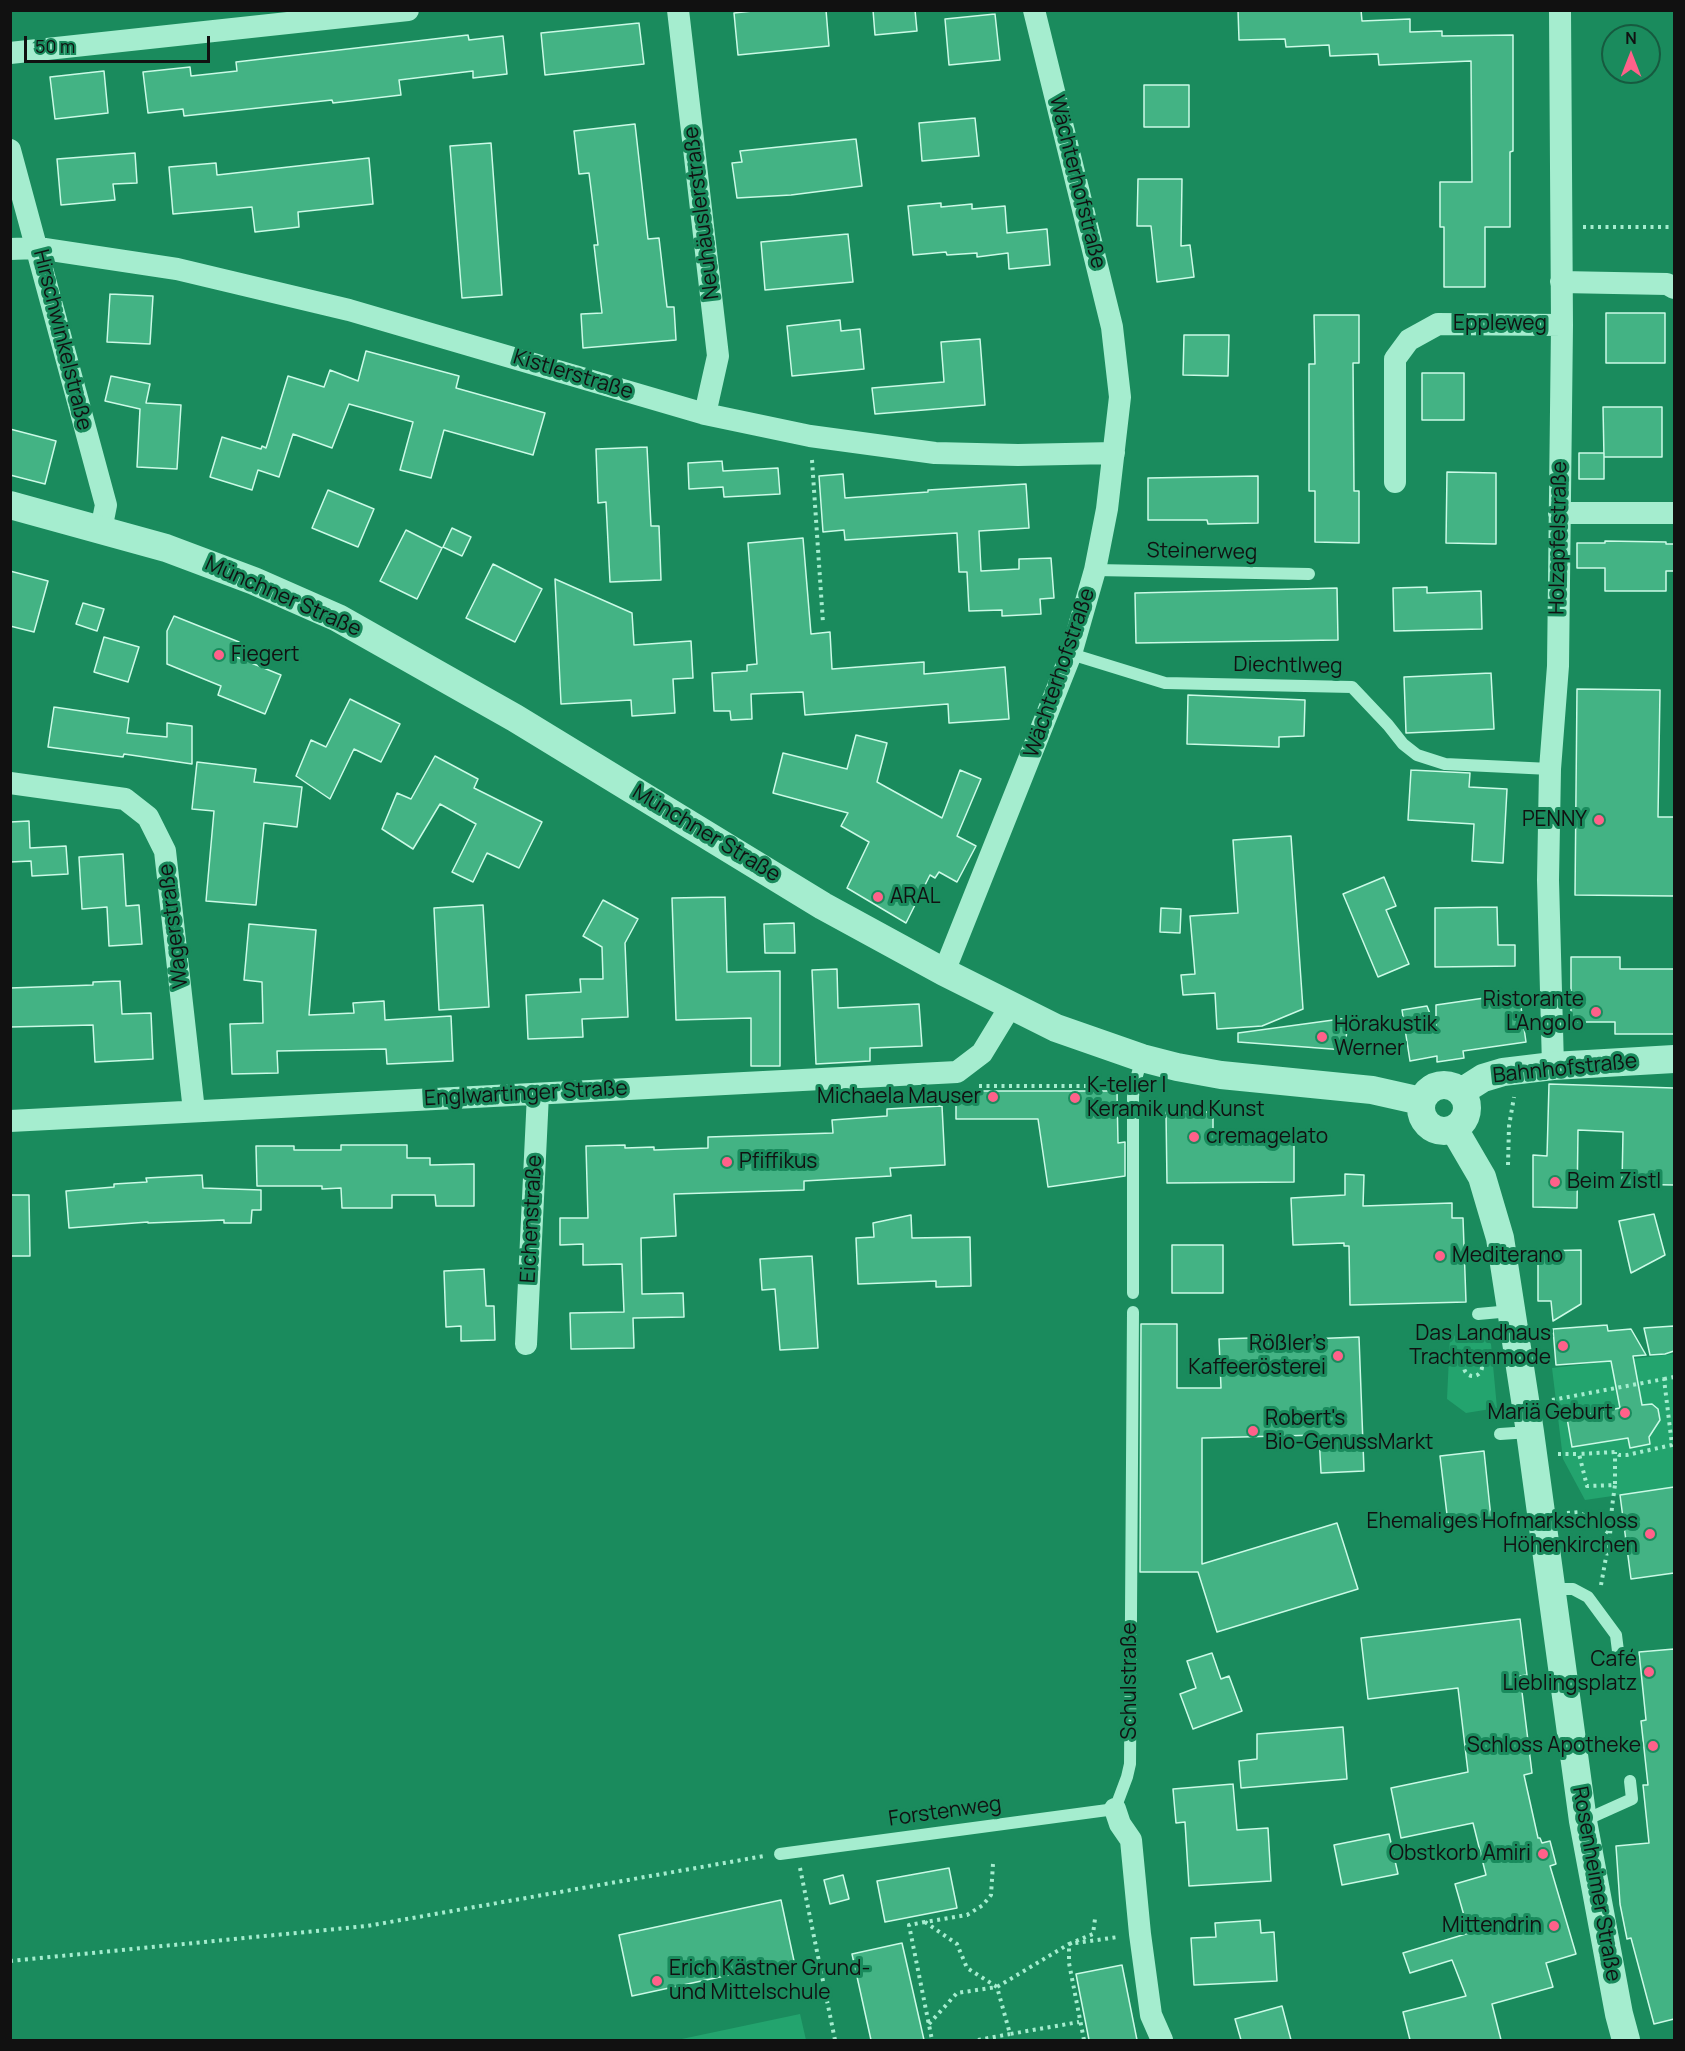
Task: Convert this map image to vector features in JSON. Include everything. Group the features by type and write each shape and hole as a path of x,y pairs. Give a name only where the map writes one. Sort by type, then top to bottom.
{"street":[{"path":"10,53 408,10"},
{"name":"Neuhäuslerstraße","path":"678,10 718,356 705,414"},
{"name":"Wächterhofstraße","path":"944,972 1071,654 1095,570 1107,509 1120,397 1112,327 1034,10"},
{"name":"Holzapfelstraße","path":"1553,1066 1548,880 1550,769 1558,666 1562,325 1560,10"},
{"name":"Hirschwinkelstraße","path":"10,150 106,505 101,530"},
{"name":"Kistlerstraße","path":"10,249 38,248 177,269 349,310 705,414 810,436 935,453 1018,455 1114,453"},
{"path":"1562,282 1667,284 1674,288"},
{"name":"Eppleweg","path":"1395,482 1395,359 1409,340 1438,324 1562,325"},
{"name":"Münchner Straße","path":"10,505 157,545 254,581 338,618 514,718 824,906 1010,1007 1056,1028 1142,1058 1177,1067 1221,1075 1372,1090 1421,1101"},
{"path":"1559,513 1674,513"},
{"name":"Wagerstraße","path":"10,783 125,799 148,818 165,851 194,1111"},
{"path":"957,1072 982,1053 1010,1007"},
{"name":"Bahnhofstraße","path":"1461,1092 1483,1078 1493,1075 1553,1066 1674,1059"},
{"name":"Englwartinger Straße","path":"10,1121 957,1072"},
{"path":"1440,1085 1448,1085 1461,1092 1467,1108 1461,1124 1454,1129 1438,1131 1431,1127 1421,1114 1421,1101 1427,1091 1440,1085"},
{"name":"Eichenstraße","path":"526,1344 538,1094"},
{"name":"Rosenheimer Straße","path":"1454,1129 1482,1177 1500,1238 1530,1432 1583,1821 1619,2014 1626,2040"},
{"path":"1115,1809 1120,1824 1131,1840 1151,2015 1162,2040"}],"lane":[{"name":"Steinerweg","path":"1095,570 1309,573"},
{"name":"Diechtlweg","path":"1071,654 1165,683 1352,687 1388,725 1402,744 1417,755 1445,764 1550,769"},
{"path":"1133,1293 1134,1086 1142,1058"},
{"path":"1478,1314 1511,1311"},
{"name":"Schulstraße","path":"1115,1809 1130,1764 1133,1312"},
{"path":"1500,1434 1530,1432"},
{"path":"1552,1589 1574,1589 1588,1597 1616,1635 1618,1653"},
{"path":"1583,1821 1632,1799 1630,1781"},
{"name":"Forstenweg","path":"780,1854 1115,1809"}],"path":[{"path":"1561,226 1674,227"},
{"path":"810,436 823,623"},
{"path":"957,1072 961,1086 1134,1086"},
{"path":"1508,1164 1509,1126 1513,1098 1520,1091"},
{"path":"1474,1358 1481,1363 1482,1367 1480,1372 1473,1376 1465,1371 1464,1366 1466,1362 1474,1358"},
{"path":"1482,1367 1490,1366"},
{"path":"1552,1399 1674,1377"},
{"path":"1615,1485 1587,1486 1579,1454 1615,1452 1619,1455 1627,1455 1672,1444 1664,1379"},
{"path":"1600,1587 1610,1535 1615,1485 1615,1452"},
{"path":"1566,1513 1579,1512 1610,1535"},
{"path":"796,1852 835,2040"},
{"path":"10,1961 367,1926 780,1854"},
{"path":"932,2040 909,1925 967,1915 983,1905 991,1895 993,1864"},
{"path":"928,2024 957,1993 997,1987 1069,1944 1093,1934 1095,1919"},
{"path":"925,1922 957,1944 967,1968 997,1987 1010,2034"},
{"path":"1069,1944 1140,1934"},
{"path":"1069,1944 1069,1963 1084,2040"},
{"path":"978,2040 1079,2022"}],"green space":[{"path":"1483,1334 1491,1344 1497,1408 1466,1413 1447,1399 1450,1336"},
{"path":"1674,1354 1674,1487 1585,1500 1563,1459 1552,1368"},
{"path":"800,2014 806,2040 677,2040"}],"building":[{"path":"762,10 826,10 829,46 738,55 734,13"},
{"path":"873,10 915,10 917,31 875,35"},
{"path":"1238,10 1361,10 1362,21 1410,19 1410,32 1442,31 1442,36 1513,35 1513,151 1510,152 1510,227 1485,227 1485,287 1444,287 1444,227 1440,227 1440,182 1472,182 1471,61 1379,65 1378,54 1330,56 1329,45 1286,47 1285,39 1239,40"},
{"path":"995,14 1000,60 949,65 945,19"},
{"path":"639,23 644,64 545,75 541,33"},
{"path":"468,35 469,40 503,36 507,74 473,78 473,71 399,80 401,95 333,103 332,100 184,116 183,109 148,113 143,72 190,67 191,76 237,71 236,62"},
{"path":"104,71 108,113 55,119 50,77"},
{"path":"1144,85 1189,85 1189,127 1144,127"},
{"path":"975,118 979,156 922,161 919,123"},
{"path":"635,124 648,239 659,238 667,307 674,307 676,340 583,348 581,314 602,313 594,245 598,245 589,173 579,174 574,131"},
{"path":"856,139 862,186 791,195 737,198 732,163 742,162 740,151"},
{"path":"491,143 502,295 462,298 450,146"},
{"path":"135,153 137,183 113,184 115,200 61,205 57,159"},
{"path":"369,158 373,204 298,212 299,227 255,232 252,207 173,214 169,167 216,163 217,175"},
{"path":"1138,179 1182,179 1181,246 1190,245 1194,277 1157,282 1151,226 1137,226"},
{"path":"941,203 941,207 972,204 972,209 1005,206 1007,233 1047,229 1050,265 1009,269 1008,253 977,257 977,253 947,255 946,252 913,255 908,206"},
{"path":"848,234 853,282 765,290 761,242"},
{"path":"110,294 153,296 150,344 107,342"},
{"path":"1606,313 1665,313 1665,363 1606,363"},
{"path":"1314,315 1359,315 1359,363 1353,363 1354,491 1359,491 1359,543 1315,542 1315,491 1309,491 1309,364 1315,364"},
{"path":"840,320 841,331 860,329 864,369 792,376 787,326"},
{"path":"1184,335 1229,335 1228,376 1183,375"},
{"path":"980,339 985,405 875,414 872,388 944,382 941,342"},
{"path":"366,351 459,376 456,388 545,413 533,455 444,430 431,478 400,470 413,422 349,404 332,448 293,434 279,477 258,470 252,490 210,477 222,437 261,449 262,446 266,448 288,376 324,387 330,370 358,381"},
{"path":"1422,373 1464,373 1464,420 1422,420"},
{"path":"111,376 150,384 146,403 181,405 177,469 137,467 140,409 105,401"},
{"path":"1603,407 1662,407 1662,457 1604,457"},
{"path":"10,429 56,441 45,484 10,475"},
{"path":"647,447 651,526 659,526 661,580 610,582 606,502 598,503 596,449"},
{"path":"1579,453 1604,453 1604,479 1579,479"},
{"path":"722,461 723,471 778,468 780,494 724,497 723,487 689,489 688,463"},
{"path":"1447,472 1496,473 1496,544 1446,543"},
{"path":"843,474 845,498 1026,484 1029,528 979,531 981,571 1019,569 1019,559 1051,558 1054,598 1040,599 1041,614 1002,616 1002,610 969,611 967,572 959,572 957,533 845,540 844,530 823,532 819,476"},
{"path":"1258,476 1258,523 1208,524 1207,520 1148,520 1148,478"},
{"path":"328,490 374,509 358,547 312,528"},
{"path":"452,528 471,537 462,556 443,547"},
{"path":"406,530 442,548 417,599 380,581"},
{"path":"803,538 811,634 830,632 832,669 924,662 924,674 1005,667 1009,719 949,723 948,704 805,715 803,692 751,694 752,719 731,720 730,711 714,711 712,673 747,671 747,665 757,664 748,543"},
{"path":"1605,541 1674,544 1674,571 1666,571 1666,591 1605,591 1605,568 1577,568 1577,543 1605,543"},
{"path":"493,564 542,589 515,642 466,618"},
{"path":"10,571 48,581 34,632 10,626"},
{"path":"555,579 632,613 634,645 691,641 693,678 673,679 675,713 632,716 631,700 561,704"},
{"path":"1427,587 1427,593 1481,591 1482,629 1394,631 1393,588"},
{"path":"1337,588 1338,640 1136,643 1135,593"},
{"path":"83,603 104,609 97,631 76,624"},
{"path":"174,616 239,642 234,656 281,675 265,714 218,695 221,686 167,664 167,631"},
{"path":"104,637 139,647 128,682 94,672"},
{"path":"1491,673 1494,729 1406,733 1404,677"},
{"path":"1577,689 1660,690 1658,817 1674,817 1674,896 1575,895"},
{"path":"1188,695 1305,700 1304,736 1279,737 1279,747 1187,744"},
{"path":"350,699 400,724 381,762 354,749 330,799 296,776 311,740 326,747"},
{"path":"54,707 129,718 127,733 167,737 167,723 192,726 192,764 124,754 123,757 48,747"},
{"path":"856,735 887,743 877,782 942,818 960,770 981,779 957,836 976,846 957,882 939,872 935,878 930,875 906,923 847,888 869,842 841,826 848,813 773,793 783,753 847,769"},
{"path":"435,756 478,779 474,788 542,822 519,868 487,853 473,882 452,872 476,824 440,804 413,849 382,829 397,793 411,799"},
{"path":"197,762 256,769 254,782 302,787 297,827 264,823 256,905 206,901 214,811 192,809"},
{"path":"1411,770 1470,773 1469,787 1507,789 1503,863 1472,861 1474,824 1408,820"},
{"path":"29,821 30,848 66,846 68,874 32,876 31,861 10,862 10,822"},
{"path":"1291,836 1303,1009 1262,1026 1217,1029 1215,993 1183,995 1181,975 1195,974 1190,916 1238,913 1233,840"},
{"path":"123,854 126,906 139,905 142,944 109,946 107,907 82,909 79,857"},
{"path":"1384,877 1396,906 1386,910 1409,964 1378,977 1343,894"},
{"path":"725,897 727,972 780,971 780,1066 751,1066 751,1018 676,1020 672,898"},
{"path":"603,900 638,919 625,943 628,1017 582,1019 583,1037 528,1039 526,995 581,992 580,979 603,979 602,947 583,936"},
{"path":"483,905 489,1007 439,1010 434,908"},
{"path":"1497,907 1498,945 1515,945 1515,966 1435,967 1435,908"},
{"path":"1161,908 1181,909 1180,933 1160,932"},
{"path":"794,923 795,953 765,953 764,924"},
{"path":"249,924 316,930 309,1015 354,1013 353,1003 384,1001 385,1020 451,1016 453,1061 387,1064 386,1049 277,1051 278,1073 232,1074 230,1024 263,1023 262,982 244,980"},
{"path":"1571,957 1620,957 1620,969 1674,969 1674,1034 1615,1034 1615,1022 1571,1022"},
{"path":"837,969 838,1008 919,1004 922,1046 870,1048 870,1061 816,1064 812,970"},
{"path":"120,981 122,1014 151,1013 153,1059 95,1062 93,1025 10,1027 10,988 93,985 93,982"},
{"path":"1519,993 1526,1042 1463,1051 1464,1058 1437,1062 1437,1056 1410,1061 1402,1010 1427,1006 1436,1029 1436,1005"},
{"path":"1348,1018 1345,1050 1238,1042 1238,1033"},
{"path":"1549,1084 1674,1088 1674,1185 1622,1184 1623,1132 1578,1130 1577,1208 1533,1207 1533,1155 1547,1156"},
{"path":"956,1091 1117,1091 1118,1143 1125,1142 1125,1176 1048,1187 1038,1119 956,1119"},
{"path":"942,1106 945,1165 890,1168 891,1176 804,1181 804,1190 674,1194 676,1236 641,1238 642,1294 683,1293 684,1317 633,1318 634,1348 571,1349 570,1313 624,1312 622,1264 583,1265 583,1244 560,1245 560,1218 588,1218 586,1146 625,1145 625,1148 654,1147 654,1150 708,1148 708,1137 833,1133 832,1120 887,1116 887,1109"},
{"path":"1166,1112 1213,1112 1213,1135 1294,1135 1294,1182 1167,1183"},
{"path":"341,1145 407,1145 407,1158 430,1158 430,1165 474,1164 474,1206 436,1206 435,1195 392,1195 392,1208 342,1208 341,1188 257,1186 256,1146 294,1146 294,1150 341,1150"},
{"path":"1345,1174 1364,1175 1363,1206 1452,1203 1452,1218 1463,1218 1466,1302 1350,1305 1349,1246 1344,1246 1344,1243 1293,1245 1291,1198 1345,1195"},
{"path":"202,1175 203,1188 261,1190 261,1210 252,1210 251,1223 224,1223 224,1220 148,1222 69,1228 66,1191 147,1182 146,1178"},
{"path":"10,1195 29,1195 30,1256 10,1256"},
{"path":"1654,1214 1665,1255 1631,1273 1619,1221"},
{"path":"911,1215 912,1238 970,1237 971,1286 936,1287 936,1281 858,1284 856,1238 874,1237 873,1223"},
{"path":"1172,1245 1223,1245 1223,1293 1172,1293"},
{"path":"1581,1250 1581,1304 1553,1321 1551,1301 1538,1301 1538,1251"},
{"path":"812,1256 818,1348 780,1350 775,1289 762,1290 760,1259"},
{"path":"484,1269 486,1306 494,1306 495,1340 461,1341 461,1326 446,1327 444,1271"},
{"path":"1141,1324 1177,1324 1177,1388 1221,1388 1219,1339 1283,1337 1283,1340 1359,1337 1364,1471 1321,1473 1319,1435 1202,1438 1202,1564 1337,1523 1358,1589 1217,1632 1198,1572 1140,1572"},
{"path":"1607,1325 1608,1331 1631,1329 1646,1355 1633,1356 1642,1405 1652,1404 1658,1409 1660,1420 1649,1437 1650,1444 1630,1448 1628,1438 1572,1447 1567,1418 1620,1408 1611,1361 1556,1365 1553,1329"},
{"path":"1674,1326 1674,1351 1650,1355 1644,1328"},
{"path":"1484,1451 1491,1518 1448,1523 1440,1456"},
{"name":"Ehemaliges Hofmarkschloss Höhenkirchen","path":"1674,1487 1674,1573 1631,1579 1620,1495"},
{"path":"1520,1619 1527,1675 1520,1676 1532,1773 1524,1775 1538,1838 1542,1843 1550,1841 1556,1864 1550,1866 1576,1954 1546,1963 1553,1987 1492,2004 1501,2040 1410,2040 1403,2012 1466,1996 1452,1960 1410,1973 1403,1953 1469,1933 1455,1884 1486,1875 1473,1823 1401,1838 1391,1788 1468,1772 1458,1688 1368,1699 1361,1638"},
{"path":"1674,1649 1674,2019 1654,2024 1631,1938 1627,1939 1620,1904 1616,1846 1649,1843 1643,1785 1648,1785 1641,1721 1646,1720 1639,1652"},
{"path":"1212,1653 1221,1679 1229,1676 1242,1711 1193,1729 1180,1694 1196,1688 1187,1661"},
{"path":"1343,1727 1347,1779 1241,1788 1239,1761 1257,1759 1257,1734"},
{"path":"1233,1784 1237,1830 1268,1828 1271,1881 1189,1886 1185,1822 1176,1823 1173,1789"},
{"path":"1389,1834 1398,1874 1342,1885 1334,1845"},
{"path":"949,1868 957,1908 885,1922 877,1881"},
{"path":"843,1875 849,1899 830,1904 824,1880"},
{"path":"781,1900 794,1961 632,1996 619,1935"},
{"path":"1260,1920 1261,1933 1274,1932 1277,1981 1194,1985 1191,1938 1216,1937 1215,1923"},
{"path":"902,1943 924,2040 871,2040 852,1954"},
{"path":"1122,1965 1137,2040 1089,2040 1076,1974"},
{"path":"1282,2006 1291,2040 1241,2040 1235,2019"}],"place":[{"name":"Fiegert","path":"219,655"},
{"name":"PENNY","path":"1599,820"},
{"name":"ARAL","path":"878,897"},
{"name":"Ristorante L'Angolo","path":"1596,1012"},
{"name":"Hörakustik Werner","path":"1322,1037"},
{"name":"Michaela Mauser","path":"993,1097"},
{"name":"K-telier | Keramik und Kunst","path":"1075,1098"},
{"name":"cremagelato","path":"1194,1137"},
{"name":"Pfiffikus","path":"727,1162"},
{"name":"Beim Zistl","path":"1555,1182"},
{"name":"Mediterano","path":"1440,1256"},
{"name":"Das Landhaus Trachtenmode","path":"1563,1346"},
{"name":"Rößler’s Kaffeerösterei","path":"1338,1356"},
{"name":"Mariä Geburt","path":"1625,1413"},
{"name":"Robert's Bio-GenussMarkt","path":"1253,1431"},
{"name":"Ehemaliges Hofmarkschloss Höhenkirchen","path":"1650,1534"},
{"name":"Café Lieblingsplatz","path":"1649,1672"},
{"name":"Schloss Apotheke","path":"1653,1746"},
{"name":"Obstkorb Amiri","path":"1543,1854"},
{"name":"Mittendrin","path":"1554,1926"},
{"name":"Erich Kästner Grund- und Mittelschule","path":"657,1981"}]}
